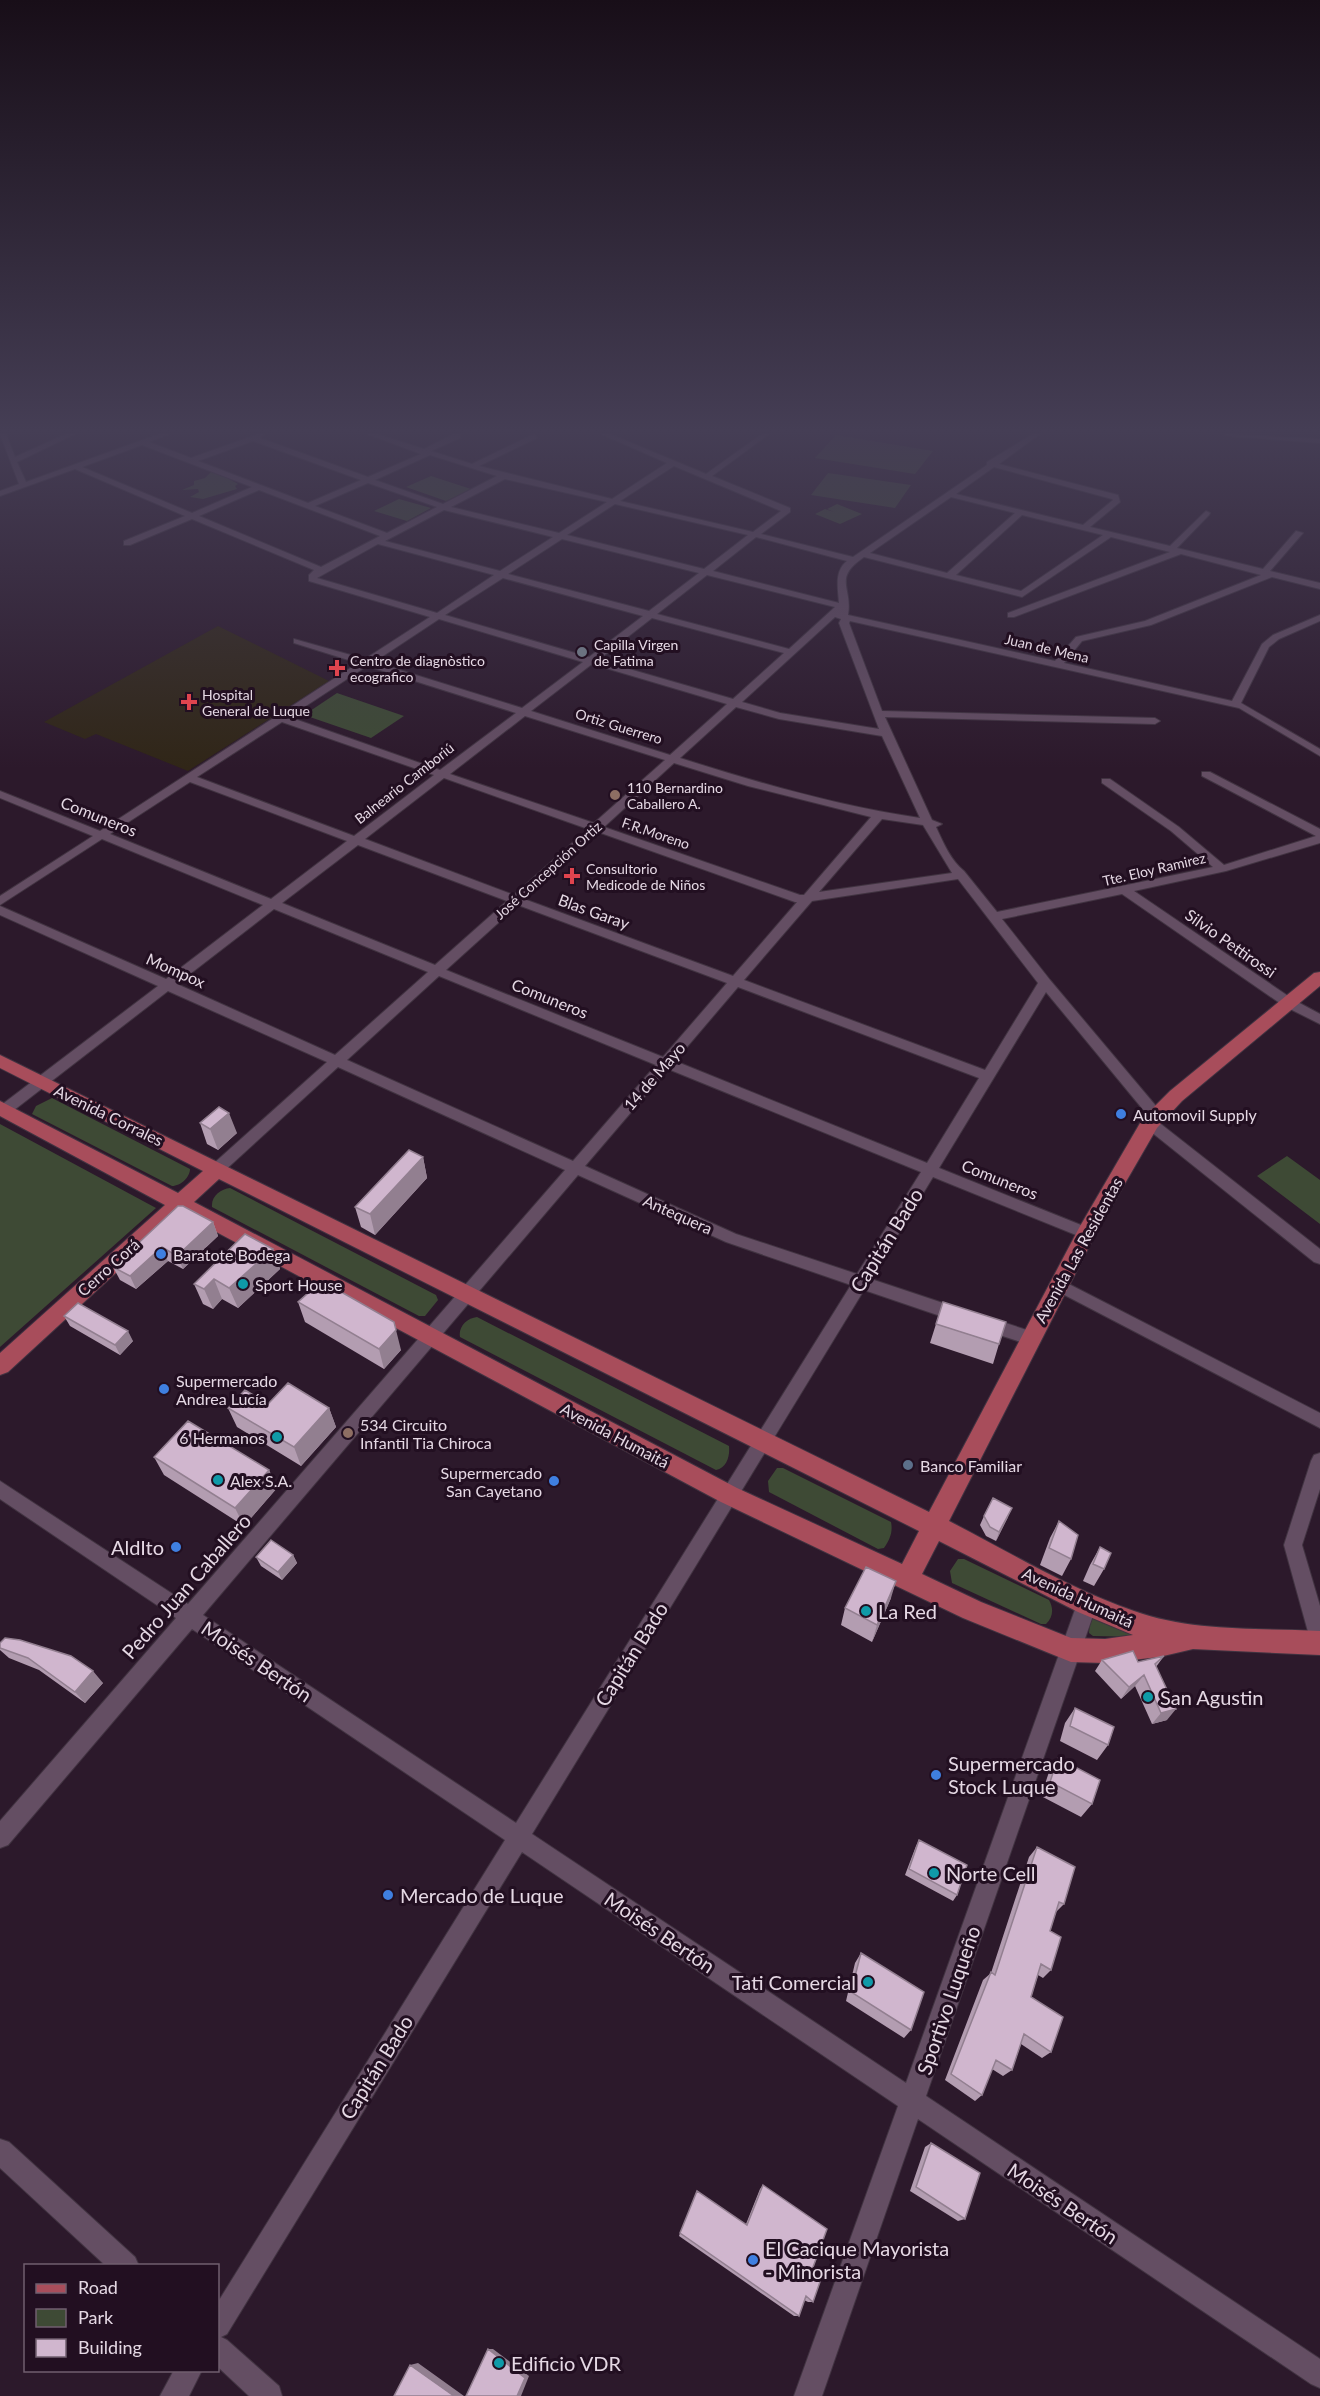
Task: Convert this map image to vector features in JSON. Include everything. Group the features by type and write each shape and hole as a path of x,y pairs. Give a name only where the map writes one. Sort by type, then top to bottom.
{"main road":[{"name":"Avenida Las Residentas","path":"907,1579 932,1525 1029,1338 1086,1233 1153,1120 1176,1096 1320,977"},
{"name":"Avenida Corrales","path":"0,1061 217,1169"},
{"path":"2,1109 180,1202"},
{"name":"Cerro Corá","path":"0,1366 217,1169"},
{"name":"Avenida Humaitá","path":"217,1169 1087,1604 1135,1624 1196,1637"},
{"name":"Avenida Humaitá","path":"180,1202 429,1338 729,1495 972,1610 1071,1650 1105,1651 1159,1645 1196,1637"},
{"path":"1196,1637 1320,1641"}],"street":[{"path":"265,546 321,570"},
{"path":"368,546 312,575 312,579 795,720 885,733"},
{"path":"394,546 789,652"},
{"path":"0,901 545,546"},
{"name":"Juan de Mena","path":"599,546 704,572 845,613 1057,665 1239,705 1320,753"},
{"name":"Balneario Camboriú","path":"2,1109 738,546"},
{"path":"799,546 854,560"},
{"path":"874,546 854,560 843,573 844,623 931,823"},
{"path":"949,576 983,546"},
{"path":"862,554 1023,594 1092,546"},
{"path":"1153,546 1320,586"},
{"path":"1011,615 1175,551 1179,546"},
{"path":"1057,665 1079,639 1148,624 1268,574 1289,546"},
{"name":"José Concepción Ortiz","path":"217,1169 826,619 845,613"},
{"path":"1239,705 1265,646 1276,638 1320,618"},
{"name":"Ortiz Guerrero","path":"297,641 752,784 879,815 931,823"},
{"path":"883,715 1155,721"},
{"path":"883,715 885,733 953,868 961,874 1153,1120 1320,1258"},
{"name":"F.R.Moreno","path":"281,718 799,899 961,874"},
{"path":"1206,774 1320,834"},
{"name":"Blas Garay","path":"189,778 988,1076"},
{"path":"1106,780 1175,829 1222,868"},
{"name":"Comuneros","path":"0,794 99,836 1086,1233"},
{"name":"14 de Mayo","path":"429,1338 879,815"},
{"name":"Tte. Eloy Ramirez","path":"993,917 1222,868 1320,839"},
{"name":"Silvio Pettirossi","path":"1125,890 1289,1003 1320,1020"},
{"name":"Mompox","path":"0,910 339,1060"},
{"name":"Capitán Bado","path":"219,2323 1045,983"},
{"name":"Antequera","path":"339,1060 731,1238 1029,1338"},
{"path":"1059,1285 1320,1420"},
{"name":"Pedro Juan Caballero","path":"0,1837 429,1338"},
{"path":"1320,1461 1293,1545 1320,1641"},
{"name":"Moisés Bertón","path":"0,1489 1320,2375"},
{"name":"Sportivo Luqueño","path":"808,2396 1087,1604"},
{"path":"0,2151 125,2264"},
{"path":"219,2350 269,2396"},
{"path":"174,2396 188,2372"}],"shaded area":[{"name":"Hospital General de Luque","path":"218,626 329,681 188,771 96,734 85,739 44,722"}],"green space":[{"path":"337,693 404,716 371,738 304,715"},
{"path":"52,1098 190,1169 187,1178 182,1183 172,1186 32,1114 36,1106"},
{"path":"0,1124 156,1208 0,1347"},
{"path":"1287,1156 1320,1180 1320,1224 1257,1176"},
{"path":"230,1188 436,1295 438,1300 425,1316 419,1316 212,1207 217,1194"},
{"path":"477,1317 729,1446 725,1464 716,1470 460,1337 460,1330 464,1324"},
{"path":"777,1468 783,1468 891,1522 892,1529 884,1548 878,1549 769,1492 768,1481"},
{"path":"958,1559 964,1559 1049,1600 1052,1613 1046,1624 1041,1624 952,1583 950,1571"},
{"path":"1094,1618 1140,1637 1093,1636 1089,1633 1090,1620"}],"building":[{"path":"219,1107 229,1113 210,1129 200,1123"},
{"path":"409,1150 423,1157 370,1214 355,1207"},
{"path":"178,1206 183,1206 213,1222 177,1256 162,1247 130,1276 113,1267"},
{"path":"245,1234 273,1249 229,1288 214,1279 204,1289 194,1284"},
{"path":"322,1281 394,1322 396,1330 379,1349 298,1302"},
{"path":"943,1302 1006,1322 999,1344 936,1324"},
{"path":"78,1303 128,1331 115,1345 64,1316"},
{"path":"288,1383 329,1408 294,1447 228,1408 245,1390 268,1404"},
{"name":"Alex S.A.","path":"188,1421 269,1470 235,1508 154,1457"},
{"path":"993,1498 1012,1508 999,1532 990,1527 984,1516"},
{"path":"1059,1521 1078,1535 1071,1559 1049,1548"},
{"path":"271,1540 293,1555 278,1572 256,1557"},
{"path":"1100,1547 1111,1553 1104,1569 1093,1564"},
{"path":"866,1567 896,1581 877,1625 845,1608"},
{"path":"5,1638 20,1640 71,1656 93,1671 75,1692 28,1658 0,1648 0,1643"},
{"path":"1133,1651 1138,1662 1164,1656 1155,1664 1176,1709 1161,1713 1144,1675 1129,1687 1102,1660"},
{"path":"1075,1708 1114,1727 1108,1745 1070,1726"},
{"path":"1058,1758 1100,1780 1092,1804 1050,1782"},
{"name":"Norte Cell","path":"919,1840 967,1865 957,1895 909,1869"},
{"path":"1037,1847 1075,1867 1064,1904 1059,1902 1050,1931 1061,1937 1051,1970 1041,1964 1031,1997 1063,2017 1051,2052 1024,2034 1012,2070 996,2060 982,2095 951,2074 991,1972 995,1975"},
{"name":"Tati Comercial","path":"861,1953 924,1992 911,2030 851,1992"},
{"path":"931,2143 980,2173 965,2219 916,2187"},
{"path":"763,2185 827,2229 812,2270 822,2276 813,2302 806,2296 799,2316 680,2233 697,2191 747,2225"},
{"name":"Edificio VDR","path":"488,2349 525,2378 517,2396 466,2396"},
{"path":"410,2365 454,2396 394,2396"}],"place":[{"name":"Capilla Virgen de Fatima","path":"582,652"},
{"name":"Centro de diagnòstico ecografico","path":"337,668"},
{"name":"Hospital General de Luque","path":"189,702"},
{"name":"110 Bernardino Caballero A.","path":"615,795"},
{"name":"Consultorio Medicode de Niños","path":"572,876"},
{"name":"Automovil Supply","path":"1121,1114"},
{"name":"Baratote Bodega","path":"161,1254"},
{"name":"Sport House","path":"243,1284"},
{"name":"Supermercado Andrea Lucía","path":"164,1389"},
{"name":"534 Circuito Infantil Tia Chiroca","path":"348,1433"},
{"name":"6 Hermanos","path":"277,1437"},
{"name":"Banco Familiar","path":"908,1465"},
{"name":"Alex S.A.","path":"218,1480"},
{"name":"Supermercado San Cayetano","path":"554,1481"},
{"name":"AldIto","path":"176,1547"},
{"name":"La Red","path":"866,1611"},
{"name":"San Agustin","path":"1148,1697"},
{"name":"Supermercado Stock Luque","path":"936,1775"},
{"name":"Norte Cell","path":"934,1873"},
{"name":"Mercado de Luque","path":"388,1895"},
{"name":"Tati Comercial","path":"868,1982"},
{"name":"El Cacique Mayorista - Minorista","path":"753,2260"},
{"name":"Edificio VDR","path":"499,2363"}]}
